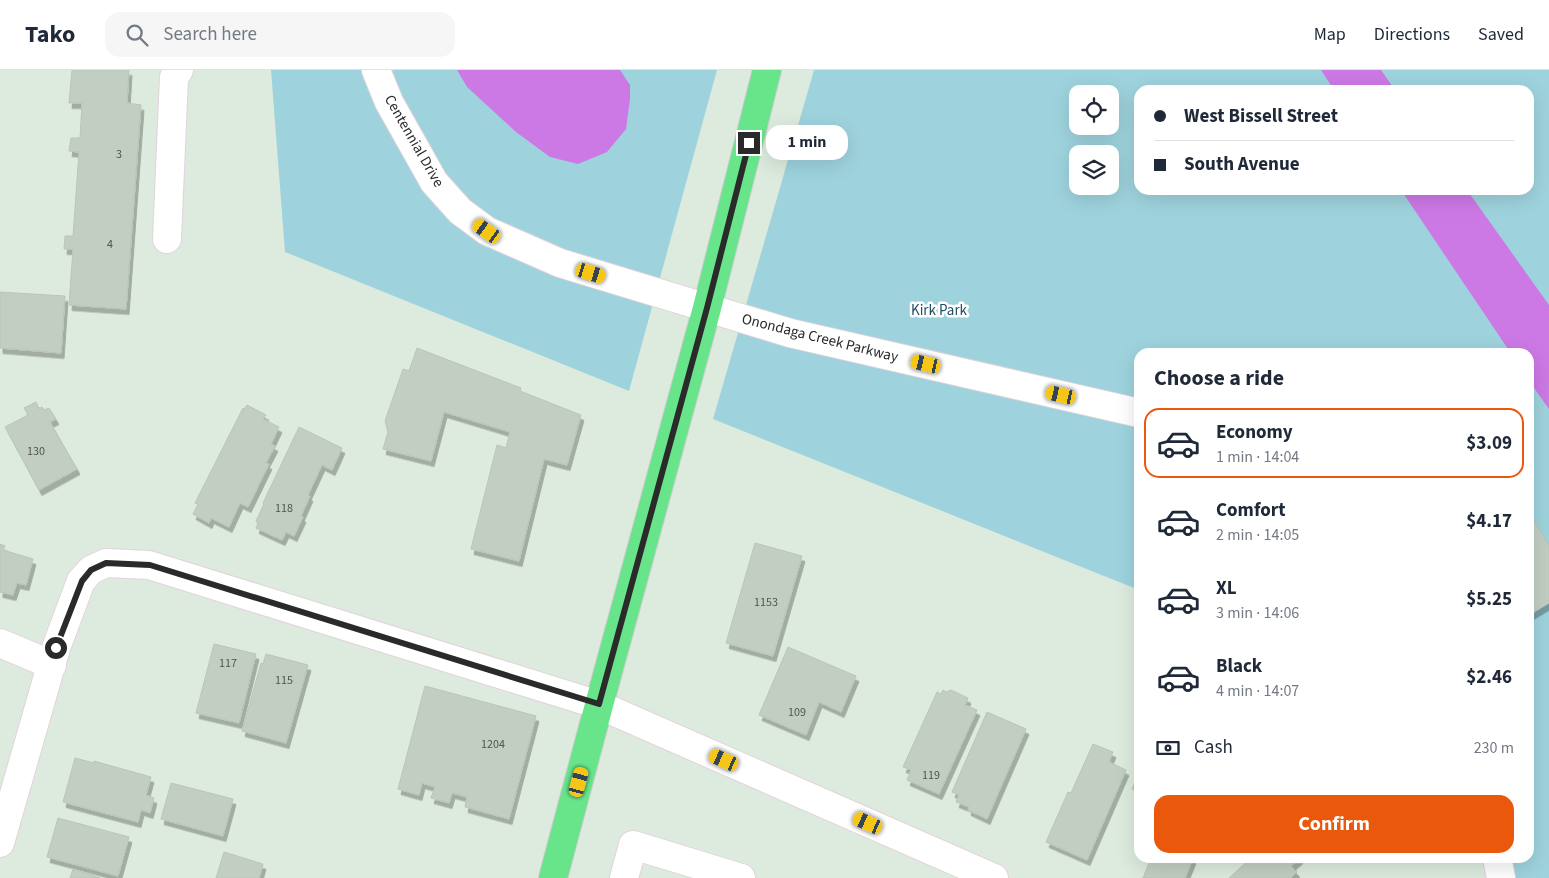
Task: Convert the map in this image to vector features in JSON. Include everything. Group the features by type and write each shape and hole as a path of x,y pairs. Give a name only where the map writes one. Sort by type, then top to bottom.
{"main road":[{"path":"553,878 707,308 767,70"}],"street":[{"path":"167,239 174,77 179,70"},
{"name":"Centennial Drive","path":"376,70 389,102 434,182 460,212 487,231 560,263 707,308"},
{"name":"Onondaga Creek Parkway","path":"707,308 790,333 1134,412"},
{"path":"0,843 52,665 82,581 91,570 106,563 150,565 599,704 994,878"},
{"path":"0,643 52,665"},
{"path":"624,878 634,844 741,878"},
{"path":"1498,863 1501,878"}],"green space":[{"path":"271,70 717,70 629,391 285,252"},
{"name":"Kirk Park","path":"814,70 1549,70 1549,878 1488,878 1483,863 1534,863 1534,348 1134,348 1134,588 713,419"}],"shaded area":[{"path":"457,70 620,70 630,85 626,129 607,152 578,164 550,157 516,132 467,87"},
{"path":"1321,70 1381,70 1392,85 1331,85"},
{"path":"1404,195 1471,195 1549,305 1549,409 1534,388 1534,348 1507,348"}],"building":[{"path":"72,70 129,70 127,103 141,105 126,309 69,305 73,249 64,249 65,236 73,236 79,152 69,151 71,138 80,138 82,103 69,103"},
{"path":"0,292 65,296 61,353 0,348"},
{"path":"417,348 521,388 520,391 581,415 567,465 544,459 519,561 471,549 497,445 506,448 510,432 444,412 431,461 383,449 388,432 385,421 403,369 409,371"},
{"path":"36,402 39,409 42,407 44,410 49,408 56,419 50,422 77,469 39,490 5,427 28,415 24,408"},
{"path":"247,405 266,415 263,419 279,427 271,444 275,446 266,463 269,464 248,507 240,503 229,527 211,518 209,523 193,514 198,504 195,503 243,408"},
{"path":"299,427 342,448 332,470 322,465 308,495 310,496 301,516 303,517 294,536 286,532 282,540 256,528 258,523 256,521"},
{"path":"1534,521 1549,545 1549,603 1534,612"},
{"path":"755,543 802,556 773,656 726,643"},
{"path":"0,544 5,546 3,550 33,559 26,585 17,583 13,595 0,592"},
{"path":"214,644 256,654 239,723 196,713"},
{"path":"788,647 856,676 841,712 819,702 806,735 759,715"},
{"path":"266,654 308,665 286,743 242,731 261,663 263,664"},
{"path":"425,686 536,716 509,819 465,807 467,797 452,793 449,803 431,798 435,787 422,783 419,795 398,789"},
{"path":"943,690 946,692 951,690 968,698 965,705 977,710 939,794 907,780 911,770 903,767 937,692 941,694"},
{"path":"987,712 1026,729 987,819 968,810 969,807 956,802 959,795 952,792"},
{"path":"1093,744 1113,752 1109,762 1126,770 1087,860 1046,842 1068,792 1071,793"},
{"path":"75,758 94,763 94,761 151,777 146,795 154,798 150,813 141,810 138,822 63,802"},
{"path":"171,783 233,799 223,836 161,819"},
{"path":"58,818 129,837 118,876 47,857"},
{"path":"224,852 263,864 259,878 216,878"},
{"path":"1149,863 1191,863 1185,878 1143,878"},
{"path":"1246,863 1294,863 1291,866 1297,872 1291,878 1229,878"},
{"path":"73,869 100,878 70,878"}],"route":[{"path":"56,648 82,581 91,570 106,563 150,565 599,704 707,308 749,143"}]}
